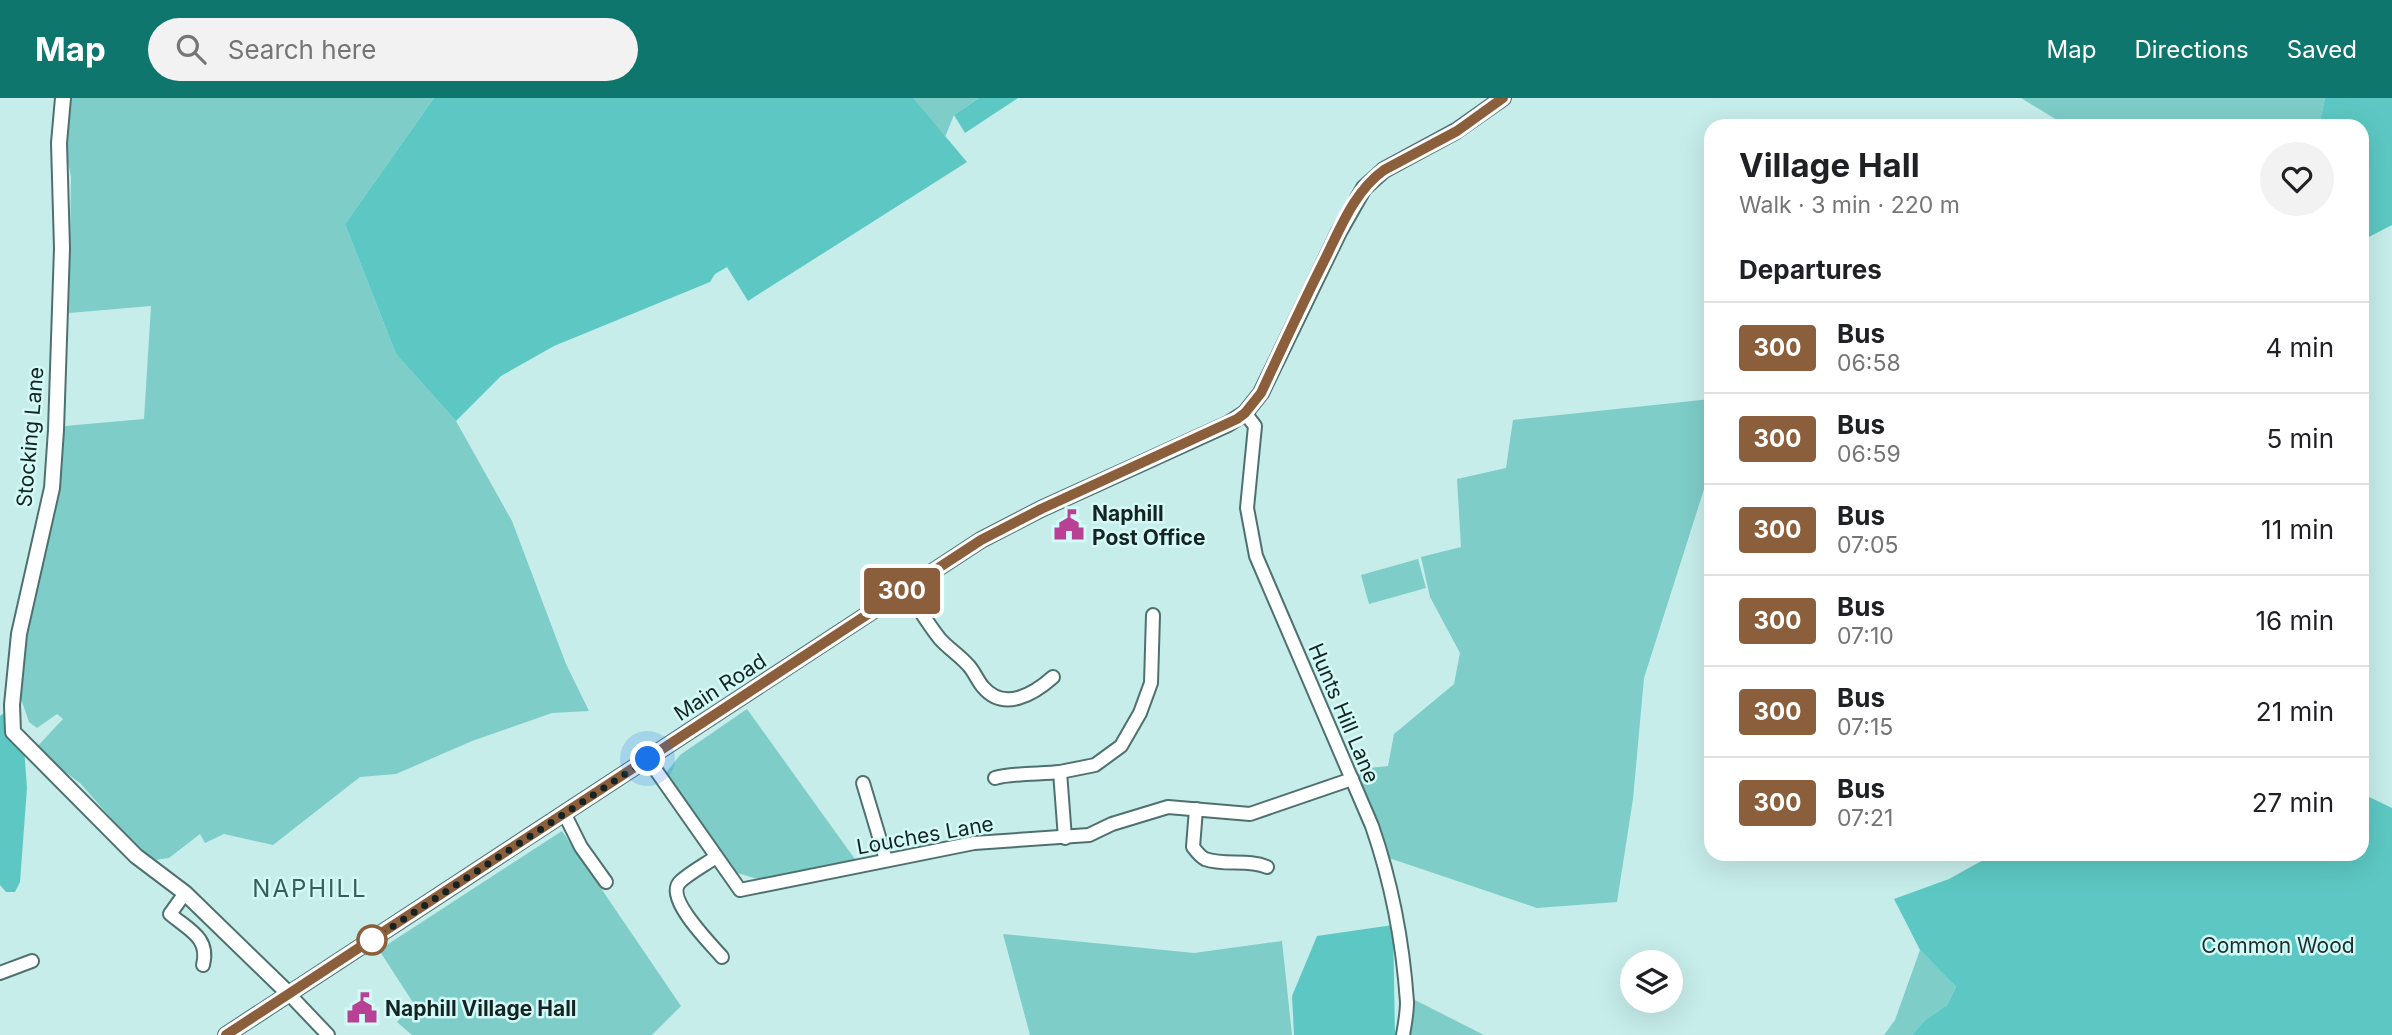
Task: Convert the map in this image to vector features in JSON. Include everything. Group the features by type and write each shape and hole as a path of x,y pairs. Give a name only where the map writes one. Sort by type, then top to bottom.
{"street":[{"name":"Stocking Lane","path":"63,98 59,143 62,248 52,488 19,634 12,705 13,732 136,856 185,894 289,994"},
{"path":"1249,408 1261,393 1339,232 1364,188 1384,170 1457,131 1503,98"},
{"name":"Main Road","path":"226,1035 981,540 1041,509 1228,424 1249,408"},
{"name":"Hunts Hill Lane","path":"1249,408 1255,426 1247,508 1256,556 1352,779 1381,854 1398,937 1407,1005 1403,1035"},
{"path":"906,589 941,640 970,667 982,687 993,697 1007,701 1020,698 1038,683 1054,677"},
{"path":"995,778 1004,775 1060,772 1095,765 1121,746 1140,713 1151,682 1153,615"},
{"name":"Louches Lane","path":"648,759 740,890 974,843 1089,835 1112,824 1168,807 1250,814 1352,779"},
{"path":"1060,772 1065,838"},
{"path":"863,783 886,860"},
{"path":"1196,809 1193,848 1204,859 1266,867"},
{"path":"565,814 581,848 606,882"},
{"path":"716,857 679,883 676,892 677,901 722,957"},
{"path":"185,894 170,915 199,937 206,954 203,965"},
{"path":"0,973 32,961"},
{"path":"289,994 328,1035"}],"shaded area":[{"path":"70,98 434,98 345,224 396,354 456,421 512,521 566,664 589,711 552,713 472,741 396,774 360,777 273,845 224,834 205,843 200,834 169,858 154,860 129,839 81,784 35,749 63,719 57,714 37,728 29,722 20,696 34,586 54,512 65,426 144,419 151,306 69,313 71,177 65,145"},
{"path":"892,98 979,98 954,115 943,142"},
{"path":"2021,98 2325,98 2320,119 2056,119"},
{"path":"1704,400 1704,489 1644,678 1633,799 1617,902 1537,908 1386,857 1354,774 1359,769 1388,766 1394,734 1454,684 1460,653 1430,597 1421,557 1461,547 1457,479 1506,468 1513,420"},
{"path":"1418,559 1426,588 1369,604 1361,575"},
{"path":"747,709 857,862 761,880 737,873 666,773 680,755"},
{"path":"562,831 681,1006 652,1035 412,1035 397,1022 414,1004 379,950"},
{"path":"1003,934 1194,953 1282,941 1292,1035 1030,1035"},
{"path":"1920,950 1956,987 1947,1005 1925,1020 1912,1035 1884,1035 1895,1020"},
{"path":"1411,998 1484,1035 1409,1035"}],"green space":[{"path":"434,98 913,98 967,162 748,301 727,267 715,274 710,282 554,346 501,376 456,421 396,354 345,224"},
{"path":"979,98 1018,98 965,133 954,115"},
{"path":"2325,98 2392,98 2392,225 2369,237 2369,119 2320,119"},
{"path":"6,711 24,747 27,788 20,882 15,892 6,892 0,885 0,716"},
{"name":"Common Wood","path":"2369,797 2392,808 2392,1035 1912,1035 1925,1020 1947,1005 1956,987 1920,950 1894,899 1949,879 1981,861 2369,861"},
{"path":"1393,925 1395,1035 1294,1035 1292,996 1317,936"}],"bus line":[{"name":"300","path":"226,1035 981,540 1041,509 1237,419 1261,393 1303,302 1364,188 1384,170 1457,131 1503,98"}],"place":[{"name":"Naphill Post Office","path":"1069,525"},
{"name":"Naphill Village Hall","path":"362,1008"}],"district":[{"name":"NAPHILL","path":"310,888"}],"route":[{"path":"372,940 648,759"}]}
